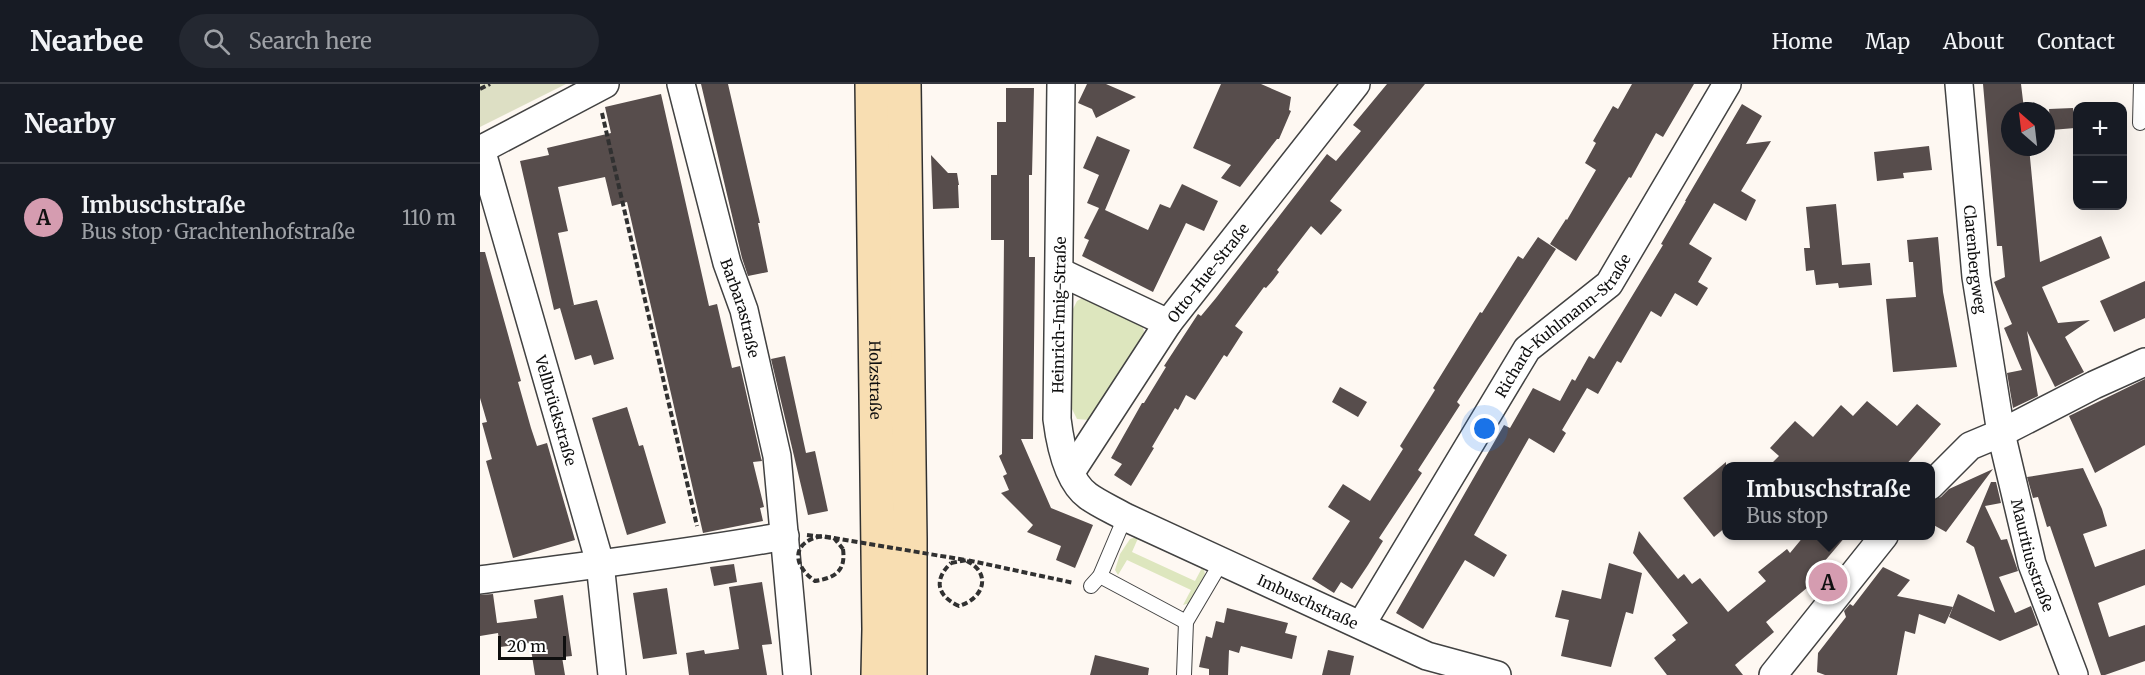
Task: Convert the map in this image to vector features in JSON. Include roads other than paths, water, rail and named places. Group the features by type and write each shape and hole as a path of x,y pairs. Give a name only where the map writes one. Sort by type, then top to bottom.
{"main road":[{"name":"Holzstraße","path":"872,84 878,675"},
{"path":"904,84 910,675"}],"street":[{"name":"Barbarastraße","path":"681,84 728,263 744,310 777,456 797,675"},
{"name":"Heinrich-Imig-Straße","path":"1061,84 1057,419 1061,448 1078,486 1086,495 1125,517"},
{"name":"Richard-Kuhlmann-Straße","path":"1361,625 1527,349 1609,284 1727,84"},
{"name":"Clarenbergweg","path":"1959,84 1976,278 2001,433"},
{"path":"481,150 601,86"},
{"name":"Otto-Hue-Straße","path":"1071,472 1168,323 1343,88"},
{"name":"Vellbrückstraße","path":"481,150 600,563 612,675"},
{"path":"1060,272 1168,323"},
{"path":"1935,481 1970,446 2001,433 2094,384 2145,362"},
{"name":"Mauritiusstraße","path":"2001,433 2032,564 2074,675"},
{"name":"Imbuschstraße","path":"1125,517 1427,656 1497,675"},
{"path":"480,580 703,551 785,536"},
{"path":"1773,675 1881,540"}],"lane":[{"path":"2140,123 2141,84"},
{"path":"1125,517 1095,581 1186,622"},
{"path":"1184,675 1186,622 1222,561"}],"place":[{"name":"Imbuschstraße","path":"1828,582"}]}
